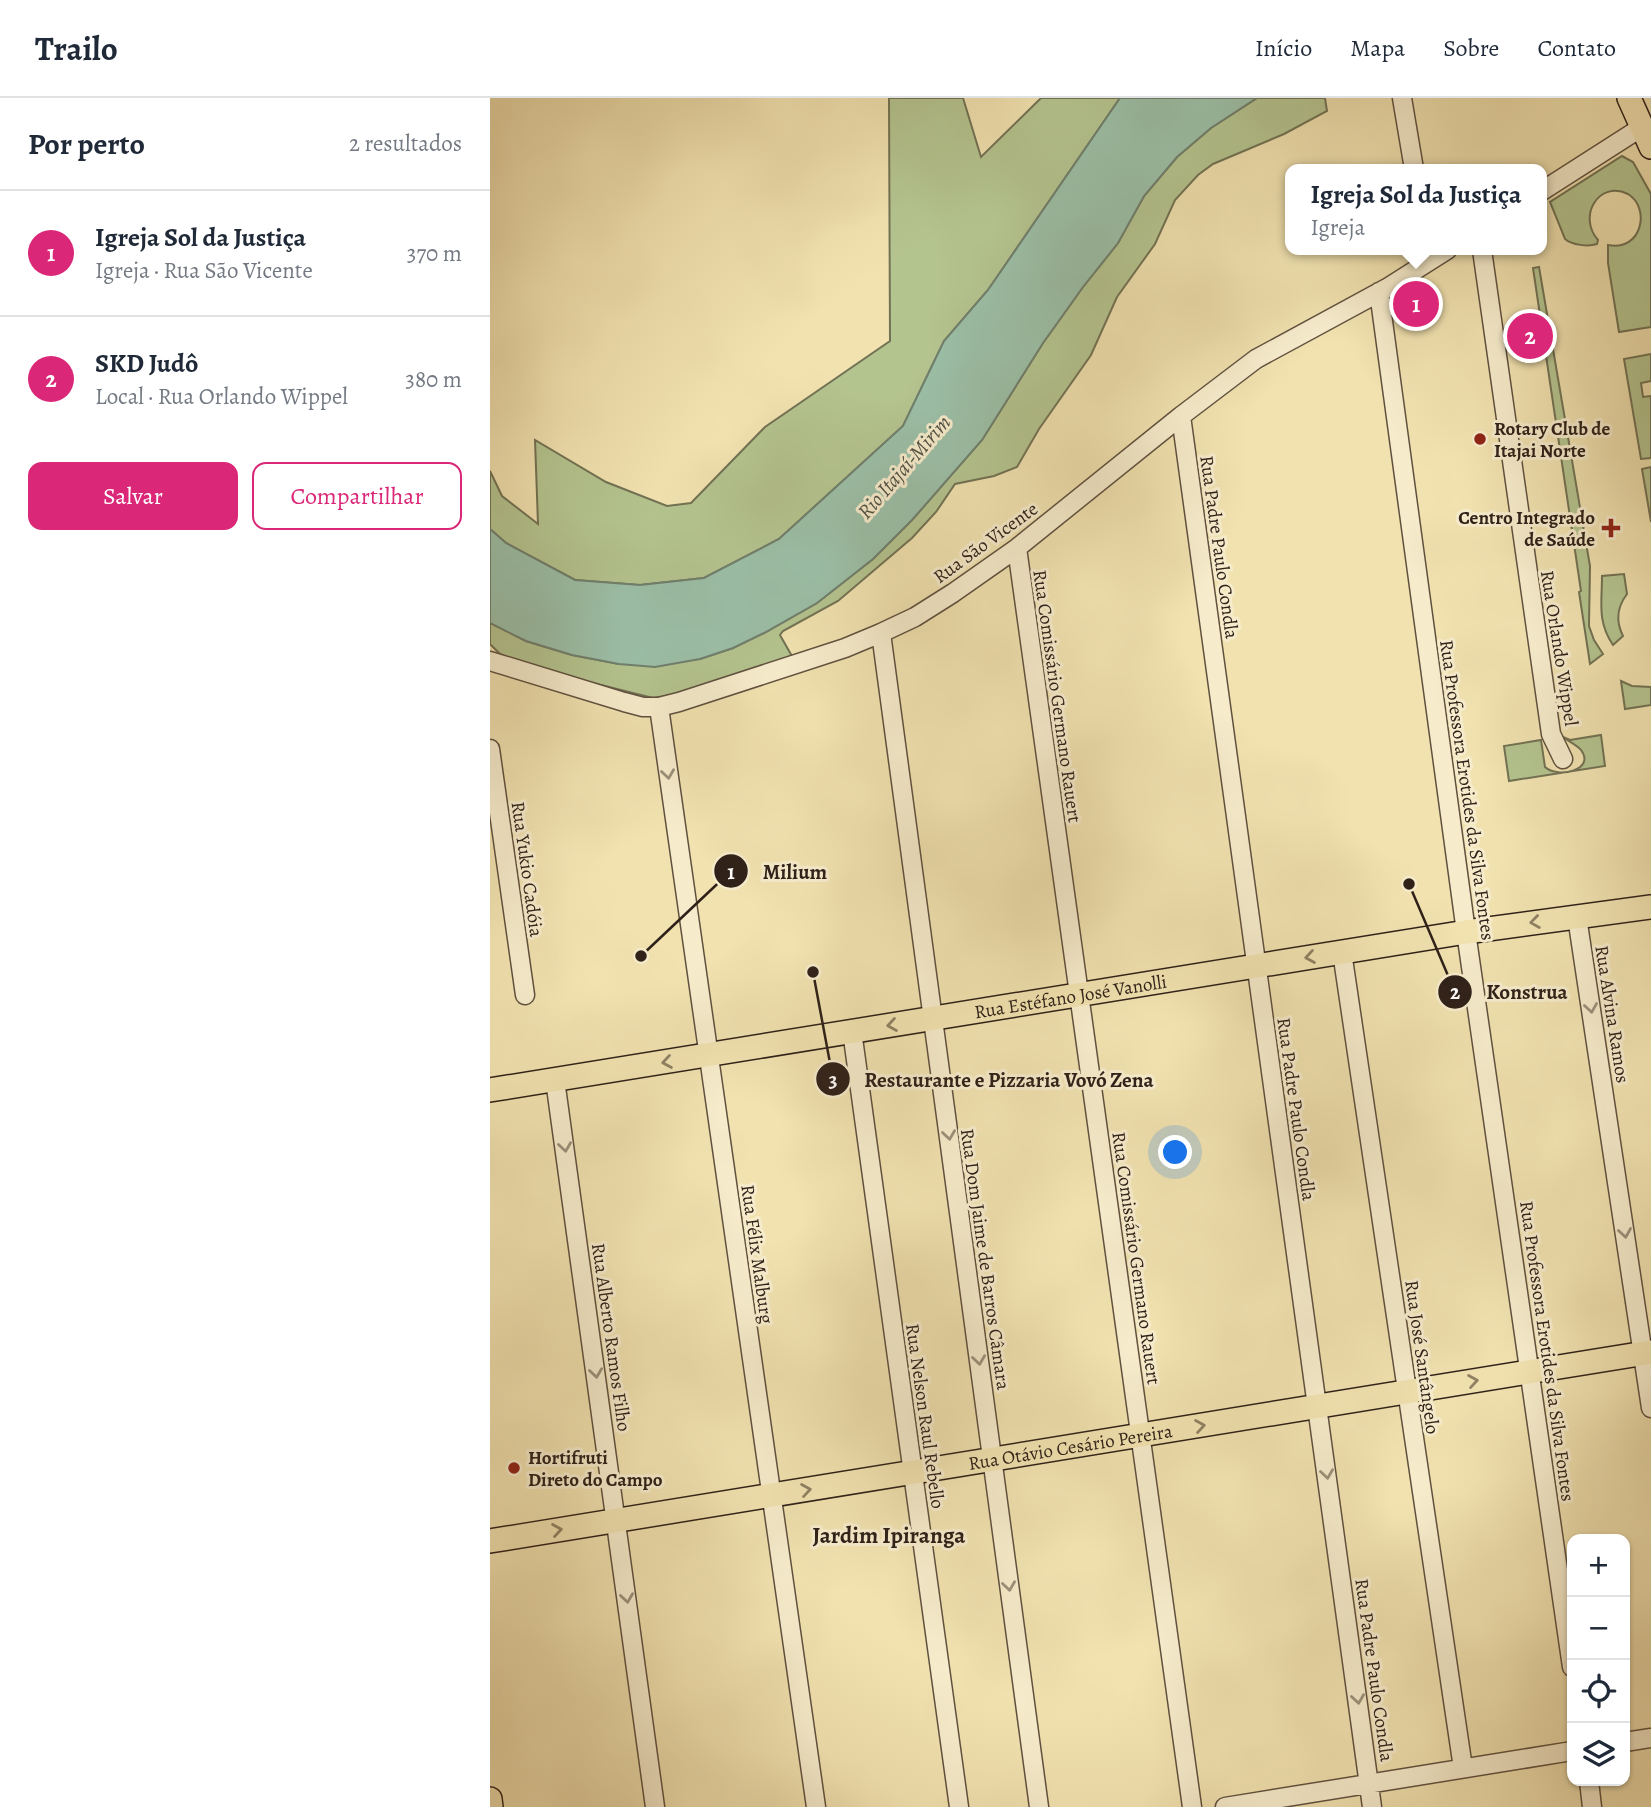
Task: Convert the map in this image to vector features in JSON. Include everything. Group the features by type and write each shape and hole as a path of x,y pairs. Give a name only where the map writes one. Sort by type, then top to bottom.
{"main road":[{"path":"1629,98 1646,137"},
{"name":"Rua Estéfano José Vanolli","path":"490,1090 1466,932 1651,906"},
{"name":"Rua Otávio Cesário Pereira","path":"490,1541 1647,1353"},
{"path":"490,1799 491,1807"}],"street":[{"path":"1402,98 1413,164"},
{"path":"1547,188 1646,137"},
{"name":"Rua Orlando Wippel","path":"1483,255 1551,734 1563,759"},
{"name":"Rua São Vicente","path":"490,661 624,702 643,707 659,707 805,661 881,633 915,617 1017,548 1256,359 1379,292 1428,256"},
{"name":"Rua Professora Erotides da Silva Fontes","path":"1379,292 1466,932 1571,1660"},
{"name":"Rua Padre Paulo Condla","path":"1181,416 1372,1807"},
{"name":"Rua Comissário Germano Rauert","path":"1017,548 1192,1807"},
{"name":"Rua Dom Jaime de Barros Câmara","path":"881,633 1039,1807"},
{"name":"Rua Félix Malburg","path":"659,707 816,1807"},
{"name":"Rua Yukio Cadóia","path":"490,749 525,995"},
{"name":"Rua Alvina Ramos","path":"1577,917 1647,1353 1651,1408"},
{"name":"Rua José Santângelo","path":"1342,952 1463,1768"},
{"name":"Rua Nelson Raul Rebello","path":"852,1031 959,1807"},
{"name":"Rua Alberto Ramos Filho","path":"555,1080 655,1807"},
{"path":"1630,1741 1651,1738"},
{"path":"1225,1807 1567,1752"},
{"path":"1590,1786 1592,1807"}],"shaded area":[{"path":"889,98 963,98 981,157 1041,98 1120,98 988,290 944,341 903,426 779,539 704,578 640,585 575,580 506,543 490,529 490,471 502,496 538,524 535,440 606,482 667,506 691,503 765,427 890,341"},
{"path":"1257,98 1325,98 1327,111 1284,134 1213,164 1198,175 1175,200 1155,244 1117,297 1091,355 1039,429 1017,467 994,476 955,484 936,512 912,538 838,601 783,631 780,635 793,658 686,693 653,698 520,662 500,654 490,644 490,623 526,641 572,655 619,664 700,659 733,648 817,603 873,559 912,520 982,440 1043,343 1118,243 1144,196 1177,157 1211,128"},
{"path":"1622,156 1633,162 1651,194 1651,327 1619,332 1608,263 1608,245 1629,242 1635,236 1641,218 1635,200 1618,191 1600,196 1594,203 1590,221 1598,240 1597,244 1589,245 1576,244 1565,239 1550,202"},
{"path":"1539,267 1590,566 1589,626 1603,654 1590,664 1533,268"},
{"path":"1651,354 1651,381 1641,383 1643,397 1651,396 1651,458 1641,459 1624,359"},
{"path":"1651,467 1651,522 1642,469"},
{"path":"1624,574 1627,594 1619,615 1623,636 1613,645 1602,620 1602,576"},
{"path":"1621,681 1632,686 1651,687 1651,705 1625,709"},
{"path":"1601,735 1605,766 1567,772 1580,767 1584,763 1584,757 1579,748 1563,737 1570,740"},
{"path":"1541,740 1545,767 1551,771 1566,772 1509,781 1504,746"}],"water":[{"name":"Rio Itajaí-Mirim","path":"1120,98 1257,98 1211,128 1177,157 1144,196 1118,243 1043,343 982,440 912,520 873,559 817,603 764,633 733,648 700,659 655,667 619,664 572,655 526,641 490,623 490,529 506,543 575,580 640,585 704,578 779,539 903,426 944,341 988,290"}],"place":[{"name":"Igreja Sol da Justiça","path":"1416,304"},
{"name":"SKD Judô","path":"1530,336"},
{"name":"Rotary Club de Itajai Norte","path":"1480,439"},
{"name":"Centro Integrado de Saúde","path":"1611,528"},
{"name":"Konstrua","path":"1409,884"},
{"name":"Milium","path":"641,956"},
{"name":"Restaurante e Pizzaria Vovó Zena","path":"813,972"},
{"name":"Hortifruti Direto do Campo","path":"514,1468"}],"district":[{"name":"Jardim Ipiranga","path":"889,1535"}]}
